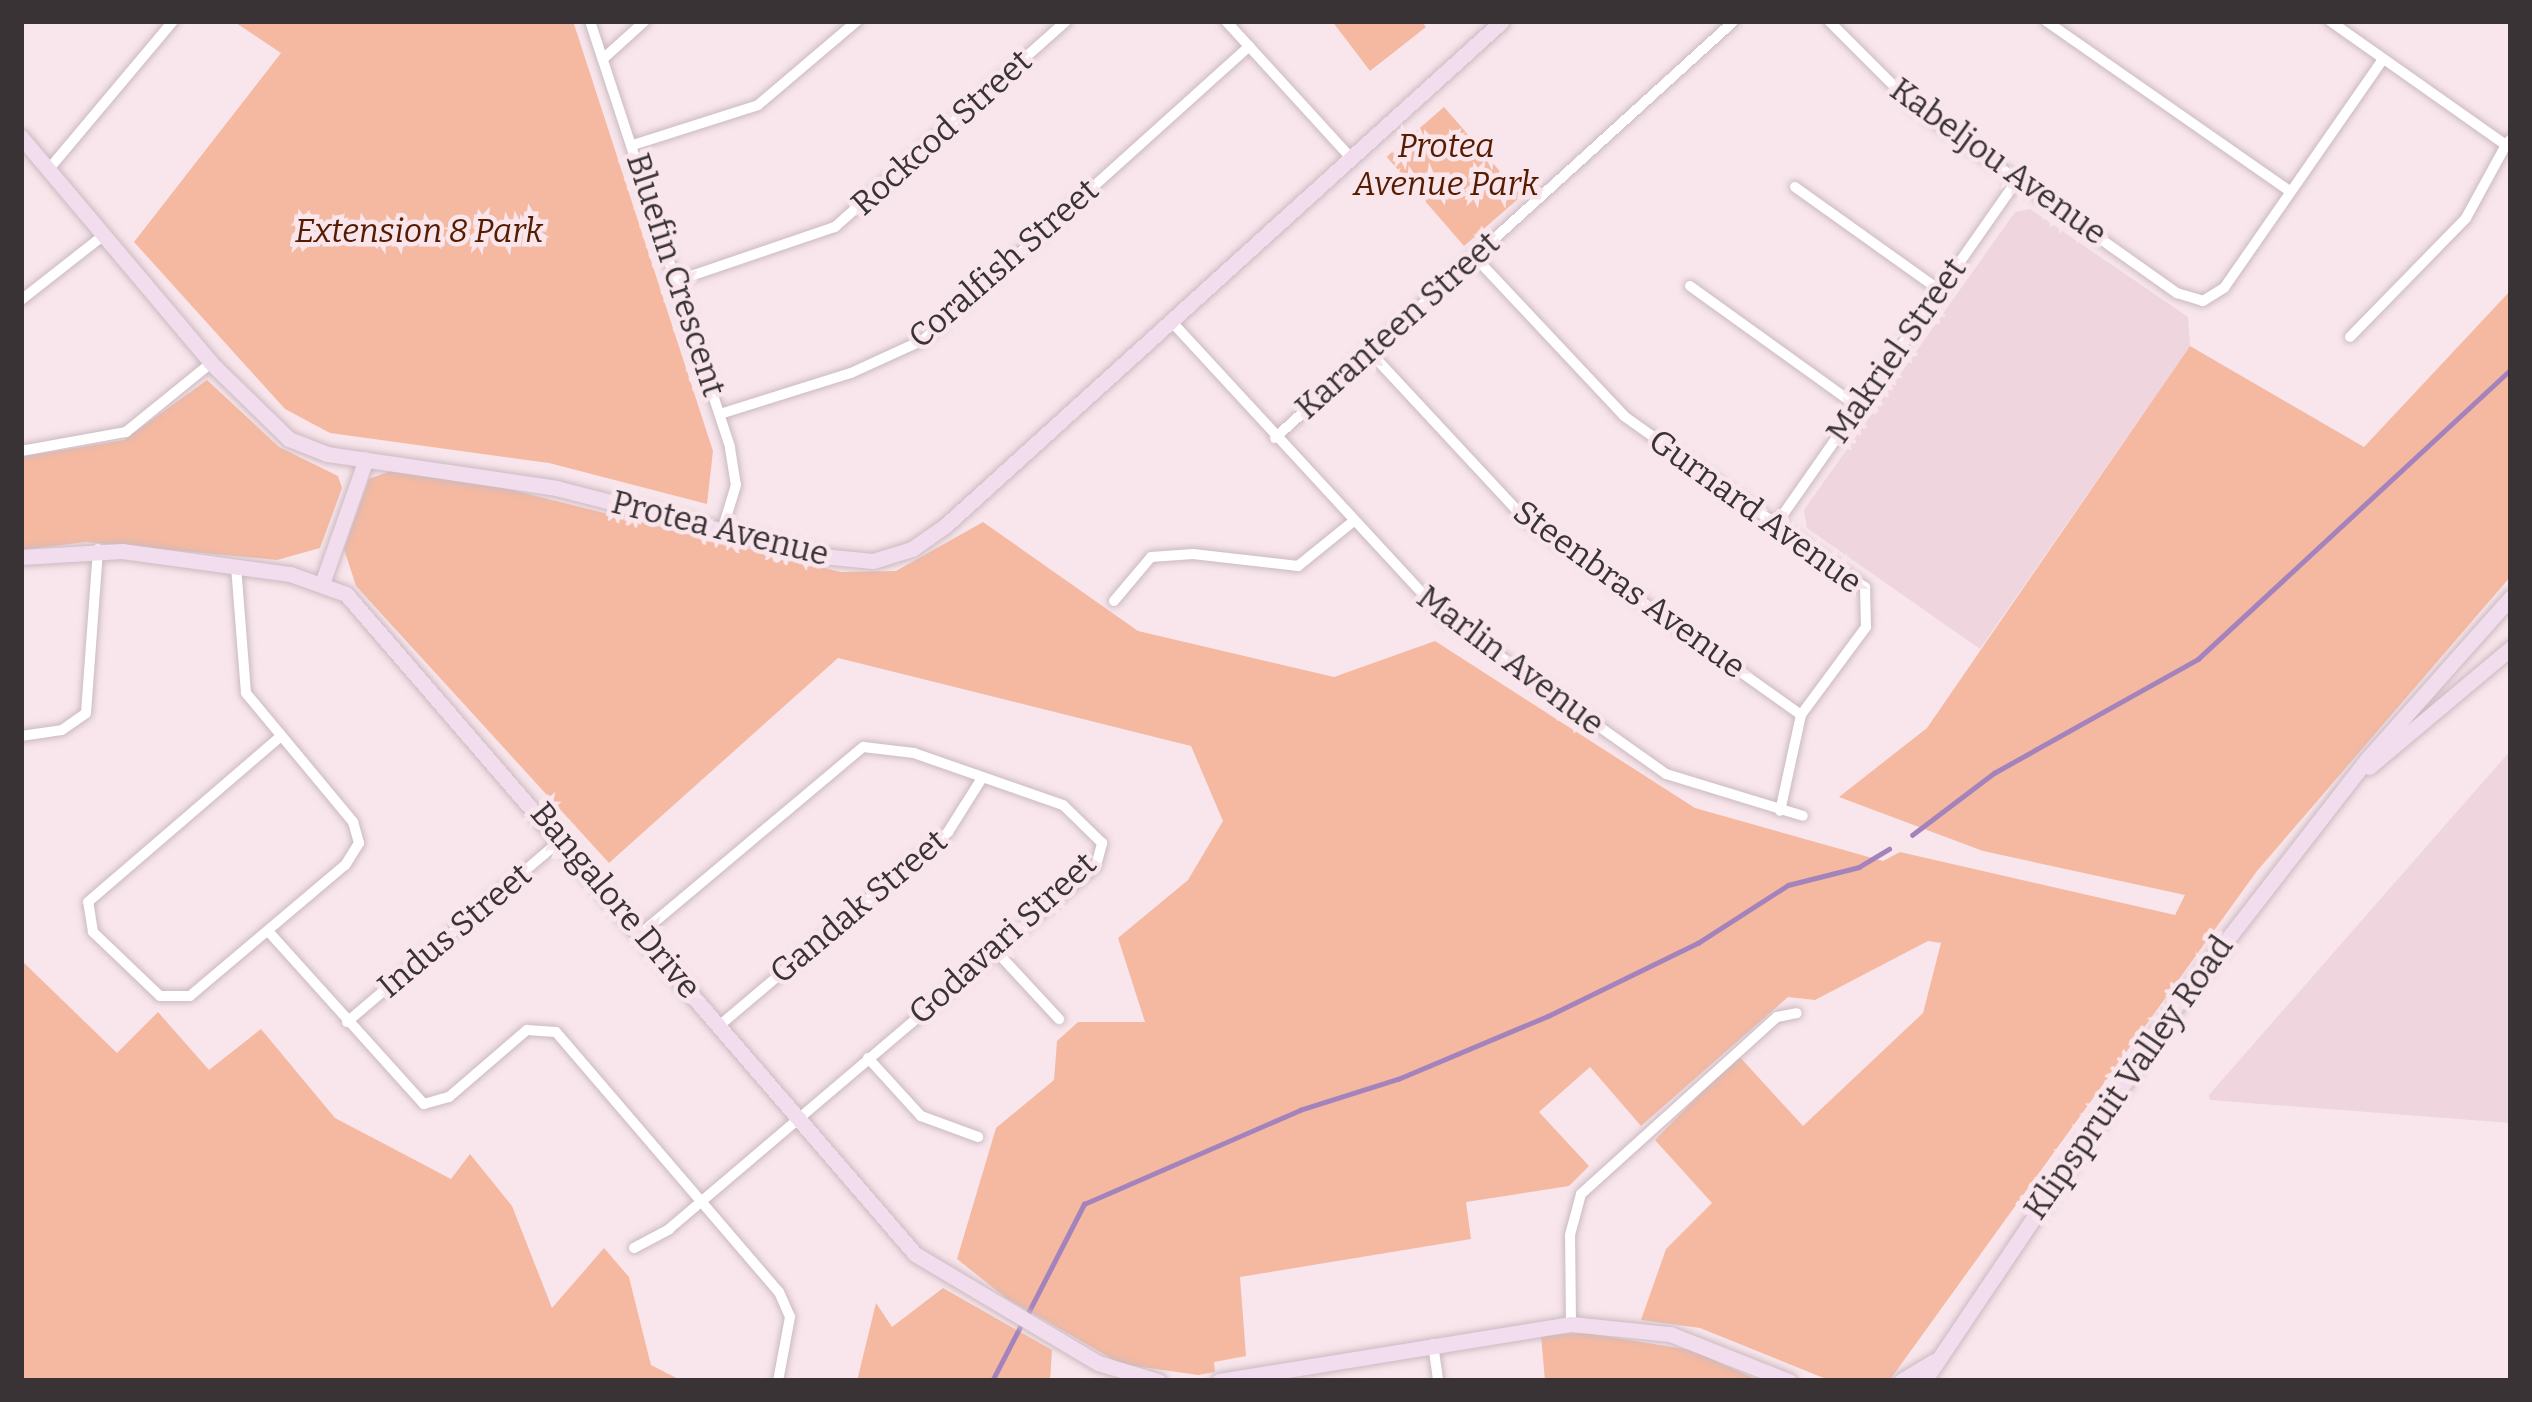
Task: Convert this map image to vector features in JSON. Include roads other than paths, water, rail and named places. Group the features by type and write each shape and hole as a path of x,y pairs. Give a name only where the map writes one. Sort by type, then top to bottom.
{"street":[{"path":"49,169 173,21"},
{"name":"Bluefin Crescent","path":"590,21 720,414 736,485 722,531"},
{"path":"604,58 645,21"},
{"path":"633,145 758,105 856,21"},
{"name":"Rockcod Street","path":"676,281 847,219 1066,21"},
{"path":"1226,21 1351,158"},
{"name":"Karanteen Street","path":"1275,438 1734,21"},
{"name":"Kabeljou Avenue","path":"1829,21 1904,99 2195,301 2217,296 2288,190"},
{"path":"2046,21 2288,190 2384,58"},
{"path":"2330,21 2509,142 2465,218 2350,338"},
{"name":"Protea Avenue","path":"21,137 211,363 289,439 365,460 525,482 854,561 913,549 1171,321 1494,24"},
{"name":"Coralfish Street","path":"720,414 851,373 923,340 1249,46"},
{"name":"Makriel Street","path":"1777,523 2018,179"},
{"path":"1795,187 1941,292"},
{"path":"21,299 104,235"},
{"name":"Gurnard Avenue","path":"1474,256 1624,416 1865,587 1871,605 1866,627 1801,715 1780,811"},
{"path":"1690,286 1857,406"},
{"name":"Marlin Avenue","path":"1171,321 1351,524 1443,616 1639,758 1696,789 1803,817"},
{"name":"Steenbras Avenue","path":"1368,350 1524,518 1801,715"},
{"path":"21,451 127,432 211,363"},
{"path":"323,581 365,460"},
{"path":"1114,601 1151,557 1193,554 1304,566 1351,524"},
{"path":"21,736 62,730 86,713 98,549"},
{"name":"Bangalore Drive","path":"21,557 98,549 323,581 372,617 915,1254 1123,1377 1158,1381"},
{"path":"236,566 244,686 352,822 359,843 268,931 174,1001 151,989 85,916 95,893 281,736"},
{"name":"Klipspruit Valley Road","path":"1924,1381 2117,1087 2349,785 2511,597"},
{"name":"Klipspruit Valley Road","path":"2349,785 2511,648"},
{"name":"Godavari Street","path":"634,1248 701,1202 1096,866 1103,847 1075,811 887,746 863,747 641,933"},
{"name":"Gandak Street","path":"720,1025 958,822 982,778"},
{"name":"Indus Street","path":"347,1022 562,839"},
{"path":"268,931 411,1097 428,1105 448,1097 527,1030 550,1028 788,1306 778,1381"},
{"path":"996,951 1059,1019"},
{"path":"1571,1324 1570,1235 1581,1194 1777,1017 1797,1012"},
{"path":"868,1058 921,1116 978,1137"},
{"path":"1219,1381 1571,1324 1670,1334 1789,1381"},
{"path":"1433,1344 1438,1381"},
{"path":"1901,1381 1938,1358"}],"waterway":[{"path":"1912,835 1994,773 2198,659 2511,369"},
{"path":"1027,1315 1084,1204 1300,1110 1398,1079 1548,1016 1698,943 1788,885 1859,867 1889,849"},
{"path":"992,1381 1021,1325"}],"park label":[{"name":"Protea Avenue Park","path":"1446,166"},
{"name":"Extension 8 Park","path":"419,232"}]}
